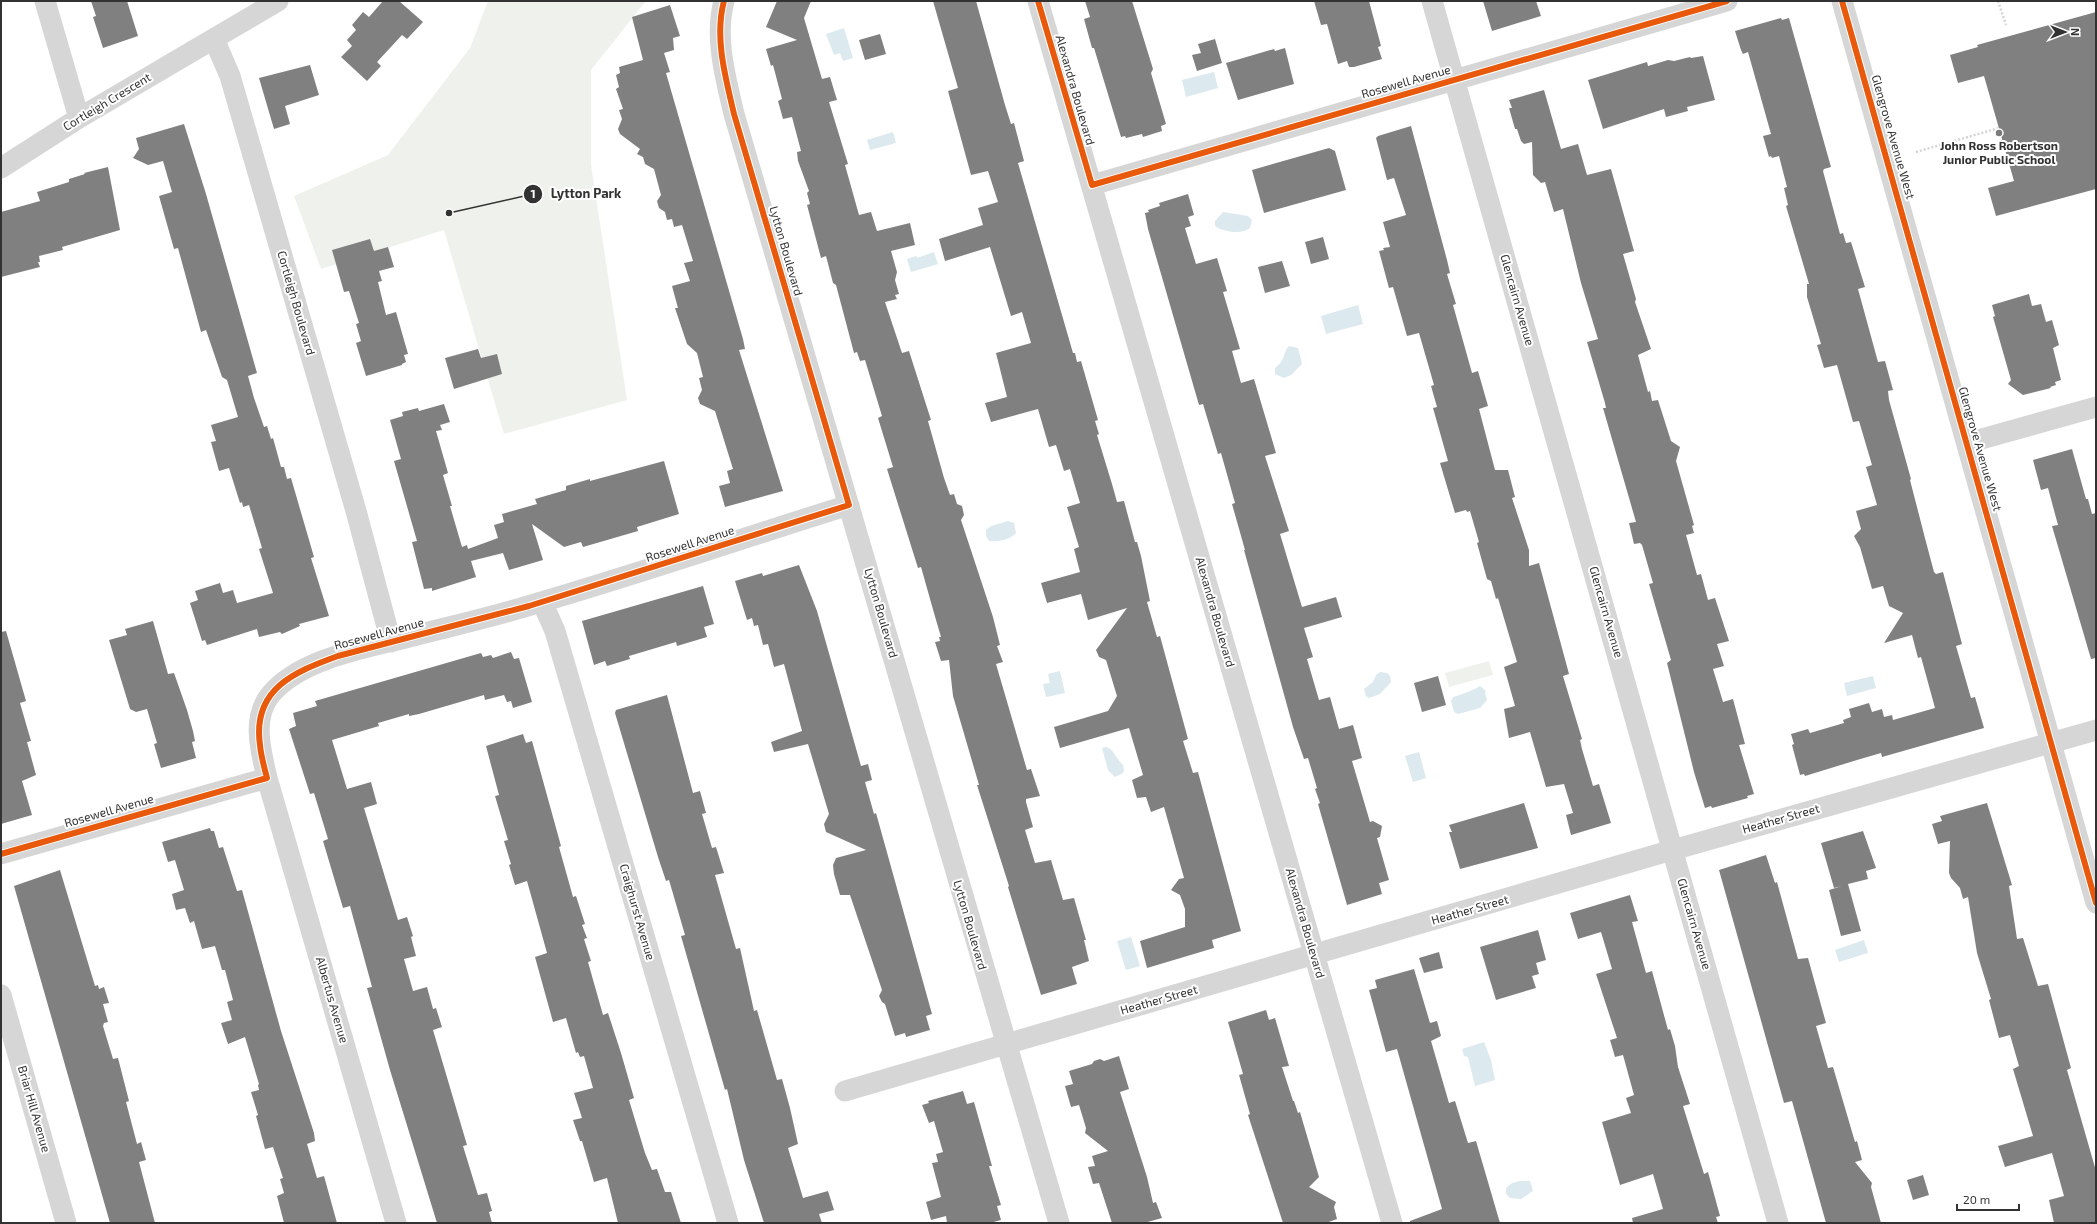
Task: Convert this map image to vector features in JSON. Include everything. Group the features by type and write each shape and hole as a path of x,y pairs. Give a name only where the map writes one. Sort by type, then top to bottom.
{"street":[{"path":"45,1 79,118"},
{"path":"214,39 278,1"},
{"name":"Lytton Boulevard","path":"724,1 720,36 724,70 734,114 1059,1223"},
{"name":"Alexandra Boulevard","path":"1038,1 1392,1223"},
{"name":"Glencairn Avenue","path":"1432,1 1778,1223"},
{"name":"Rosewell Avenue","path":"1092,185 1727,1"},
{"name":"Glengrove Avenue West","path":"1842,1 2096,902"},
{"name":"Cortleigh Crescent","path":"1,168 79,118 214,39"},
{"name":"Cortleigh Boulevard","path":"214,39 232,84 356,511 391,642"},
{"path":"1967,443 2096,407"},
{"name":"Rosewell Avenue","path":"1,854 267,778 260,745 259,730 261,710 270,695 289,678 308,667 338,656 542,602 849,505"},
{"name":"Craighurst Avenue","path":"542,602 555,631 728,1223"},
{"name":"Heather Street","path":"845,1091 1673,850 2096,730"},
{"name":"Albertus Avenue","path":"267,778 396,1223"},
{"name":"Briar Hill Avenue","path":"1,994 66,1223"}],"path":[{"path":"1998,1 2006,25"},
{"path":"1916,152 1999,128"}],"shaded area":[{"path":"488,1 646,1 591,70 591,165 627,400 504,434 444,230 321,269 294,196 388,155 470,48"},
{"path":"844,28 853,58 843,61 840,53 834,55 826,34"},
{"path":"1214,72 1218,88 1186,97 1182,80"},
{"path":"893,132 896,143 870,150 867,140"},
{"path":"1223,212 1248,216 1252,220 1250,228 1238,232 1232,232 1218,228 1215,226 1215,221"},
{"path":"934,252 938,264 911,272 907,259 916,256 917,258"},
{"path":"1358,305 1363,324 1326,334 1321,316"},
{"path":"1289,346 1298,348 1302,364 1291,375 1284,378 1275,374 1275,368 1281,362"},
{"path":"1008,521 1014,523 1016,533 1004,540 989,541 986,536 986,530 991,526"},
{"path":"1489,661 1493,675 1449,687 1445,673"},
{"path":"1060,671 1065,693 1046,697 1043,684 1050,683 1048,674"},
{"path":"1380,672 1387,673 1390,676 1391,682 1380,694 1369,698 1366,696 1364,689 1373,682 1376,675"},
{"path":"1873,676 1876,688 1847,696 1844,683"},
{"path":"1480,686 1486,691 1485,693 1487,700 1480,708 1458,714 1454,712 1451,701 1453,697"},
{"path":"1106,747 1111,750 1123,765 1123,773 1115,777 1108,770 1102,748"},
{"path":"1419,752 1426,778 1413,782 1405,756"},
{"path":"1131,937 1140,966 1126,970 1117,941"},
{"path":"1864,940 1868,953 1839,962 1835,950"},
{"path":"1484,1042 1491,1060 1495,1080 1475,1086 1468,1057 1464,1056 1462,1049"},
{"path":"1530,1181 1533,1191 1521,1199 1510,1198 1506,1194 1506,1188 1512,1183"}],"building":[{"path":"91,1 127,1 138,36 103,48 93,17 96,16"},
{"path":"383,1 399,1 423,22 407,39 402,35 377,62 381,66 367,81 341,57 352,46 347,40 356,30 352,25 363,12 369,17"},
{"path":"777,1 811,1 804,18 822,79 830,77 837,100 829,102 848,164 845,165 859,215 871,212 877,231 910,223 915,245 891,251 897,272 895,280 899,294 895,295 897,299 885,302 902,353 909,351 931,420 928,421 944,478 950,495 954,494 957,504 962,506 964,515 961,520 993,617 1000,645 997,646 1003,662 996,664 1027,770 1031,769 1040,796 1026,799 1033,827 1025,830 1035,863 1051,860 1063,900 1074,898 1086,940 1084,940 1089,961 1072,967 1077,984 1041,995 977,785 979,785 953,696 949,660 941,661 935,642 940,641 939,637 941,637 921,567 918,568 887,469 893,467 878,418 882,416 865,360 860,361 857,352 854,353 836,285 833,283 826,256 821,258 807,205 810,204 807,193 809,191 798,161 797,152 801,151 792,117 783,119 778,101 782,99 773,65 771,66 766,49 797,40 766,27"},
{"path":"933,1 976,1 1005,105 1011,124 1014,123 1024,161 1018,163 1073,353 1075,353 1077,362 1081,361 1098,420 1095,421 1099,434 1097,435 1117,502 1124,501 1135,542 1137,542 1141,556 1150,601 1147,602 1157,637 1160,636 1188,739 1183,741 1193,773 1198,772 1241,931 1212,940 1214,948 1147,968 1140,941 1185,927 1185,909 1180,895 1171,890 1179,879 1184,878 1164,807 1151,812 1146,797 1137,798 1132,780 1143,775 1129,728 1060,748 1054,727 1108,711 1117,696 1106,660 1099,657 1096,650 1127,608 1088,620 1081,594 1047,603 1041,583 1080,572 1074,549 1079,547 1067,507 1080,503 1070,469 1064,471 1056,445 1049,447 1038,409 991,422 985,403 1007,397 996,353 1031,343 1022,312 1011,316 990,247 945,261 939,239 983,225 978,208 998,202 988,171 971,175 948,91 958,88"},
{"path":"1085,1 1132,1 1153,69 1151,73 1166,124 1161,126 1162,131 1143,137 1142,134 1126,138 1125,136 1121,137 1084,19 1090,17"},
{"path":"1314,1 1369,1 1381,46 1378,47 1382,59 1354,67 1349,67 1347,61 1338,64 1327,24 1321,25"},
{"path":"1483,1 1536,1 1541,16 1492,31"},
{"path":"670,5 680,36 673,38 674,50 664,53 670,72 666,73 743,339 745,349 739,350 783,491 725,507 719,486 730,483 727,471 733,469 715,411 700,404 698,398 702,390 699,378 703,377 697,353 687,344 675,308 678,308 672,286 690,281 684,263 693,261 682,225 674,227 672,219 667,220 665,212 659,208 657,201 661,195 654,169 645,164 643,157 637,154 640,149 620,134 618,129 622,119 619,110 623,109 616,89 619,87 616,75 620,73 619,67 643,60 632,17"},
{"path":"2096,12 2096,189 1996,216 1988,188 2014,181 1984,76 1958,83 1950,55 1978,47 1977,45"},
{"path":"1781,18 1782,20 1789,18 1831,167 1824,169 1823,171 1840,234 1843,233 1846,243 1851,242 1865,287 1858,289 1878,362 1885,361 1893,390 1888,391 1889,400 1911,479 1910,480 1934,572 1936,574 1943,572 1962,644 1956,646 1971,698 1975,697 1984,728 1882,757 1881,753 1805,776 1804,774 1800,775 1792,745 1794,744 1791,734 1808,729 1810,733 1844,723 1843,720 1851,717 1849,709 1869,703 1872,712 1882,709 1884,717 1892,715 1893,720 1935,708 1921,657 1918,658 1912,635 1884,643 1903,613 1889,606 1883,586 1872,589 1860,547 1854,536 1861,529 1856,511 1877,505 1866,467 1872,465 1859,421 1853,422 1837,365 1824,368 1817,345 1821,344 1807,297 1807,284 1809,284 1786,206 1788,205 1784,188 1787,187 1779,156 1772,158 1771,156 1769,157 1763,136 1771,134 1748,52 1743,54 1735,31"},
{"path":"880,34 886,54 865,60 859,40"},
{"path":"1215,39 1222,63 1197,71 1192,55 1201,53 1198,44"},
{"path":"1285,48 1294,84 1238,100 1226,63 1274,49 1275,51"},
{"path":"1703,56 1715,100 1687,107 1688,111 1666,117 1664,109 1603,129 1588,80 1647,62 1648,66 1668,60 1674,61 1690,57"},
{"path":"310,65 319,95 285,106 290,124 274,129 259,78"},
{"path":"1544,90 1561,149 1578,144 1587,175 1611,169 1634,251 1623,254 1636,299 1635,302 1651,349 1638,355 1648,392 1650,391 1652,401 1658,400 1671,441 1680,447 1676,461 1694,525 1692,526 1694,533 1686,535 1697,575 1701,574 1708,600 1715,598 1729,641 1717,644 1724,666 1713,669 1723,702 1733,699 1745,744 1739,745 1754,794 1747,796 1748,798 1712,808 1711,806 1705,808 1694,772 1667,663 1671,660 1649,584 1653,583 1642,545 1640,543 1634,544 1629,523 1636,522 1603,408 1606,408 1605,403 1587,342 1598,339 1581,283 1563,209 1554,212 1545,182 1541,183 1533,175 1532,142 1524,144 1521,141 1517,129 1515,129 1509,108 1512,108 1509,100"},
{"path":"184,124 206,194 257,373 248,376 254,398 264,427 267,426 271,439 273,438 281,467 284,467 287,479 291,478 314,557 311,558 329,616 299,624 300,626 282,634 280,632 259,637 257,629 207,645 205,640 202,641 190,603 198,600 195,591 220,583 223,593 233,590 237,603 273,593 259,549 262,548 249,505 243,507 242,502 240,503 229,468 219,471 211,442 216,441 211,425 238,417 227,380 222,377 206,330 201,332 178,248 174,249 159,196 172,192 163,161 148,165 133,158 139,149 136,138"},
{"path":"1411,126 1447,260 1450,273 1447,274 1456,304 1453,305 1472,373 1478,371 1488,406 1479,409 1495,470 1508,470 1515,497 1512,498 1529,550 1529,566 1539,563 1569,674 1563,676 1582,739 1580,740 1582,749 1593,786 1599,784 1611,823 1571,835 1566,815 1573,813 1564,784 1546,787 1530,732 1509,738 1504,709 1515,706 1504,667 1517,662 1498,598 1496,599 1491,581 1487,579 1477,543 1479,542 1470,511 1467,512 1466,510 1455,513 1440,463 1448,461 1433,408 1437,407 1431,386 1434,385 1419,333 1407,336 1393,287 1389,288 1379,251 1384,250 1383,248 1390,247 1383,222 1406,215 1394,178 1387,180 1376,138 1378,136"},
{"path":"1329,148 1335,151 1346,190 1264,213 1252,170"},
{"path":"108,167 120,230 62,247 63,250 39,256 40,262 38,262 40,267 1,277 1,212 40,201 37,192 69,182 69,179 85,174 84,173"},
{"path":"1188,194 1194,215 1188,217 1191,226 1185,228 1196,264 1217,258 1227,291 1223,292 1240,349 1232,351 1241,383 1254,379 1276,453 1265,456 1289,531 1280,534 1302,607 1336,597 1342,617 1304,628 1313,657 1307,659 1319,700 1330,697 1339,729 1353,725 1362,758 1352,761 1370,822 1373,821 1382,826 1380,837 1377,838 1389,880 1379,883 1382,894 1347,905 1318,804 1320,803 1315,789 1317,788 1308,758 1304,759 1293,727 1244,550 1232,504 1235,503 1221,453 1218,454 1203,404 1199,405 1148,229 1145,213 1149,212 1148,210 1160,206 1159,203"},
{"path":"1323,237 1329,259 1311,264 1305,242"},
{"path":"370,239 374,251 388,247 394,267 379,271 382,281 378,282 386,315 396,312 408,354 404,355 406,362 402,365 366,376 356,343 361,341 356,324 359,323 349,291 344,292 332,250"},
{"path":"1282,261 1290,286 1265,293 1258,267"},
{"path":"2029,294 2032,306 2041,304 2046,322 2052,320 2059,345 2053,348 2061,380 2055,382 2056,385 2050,387 2051,388 2023,395 2008,384 2011,380 1993,317 1995,316 1992,305"},
{"path":"478,349 481,358 497,354 502,374 454,389 445,358"},
{"path":"444,404 450,422 440,425 442,430 436,431 448,473 443,475 462,547 467,545 468,549 498,538 494,525 504,522 502,514 537,504 535,499 566,490 566,486 664,461 679,514 637,527 638,531 583,547 581,542 564,547 532,524 543,560 509,570 503,553 471,561 476,577 432,591 432,588 424,589 412,542 417,541 394,461 401,459 390,420 403,416 402,412 418,408 419,411"},
{"path":"2072,449 2086,499 2088,499 2092,514 2096,513 2096,658 2091,659 2052,526 2058,525 2048,488 2041,490 2033,460"},
{"path":"799,565 817,611 861,766 868,764 872,780 865,782 874,814 876,813 932,1014 926,1016 930,1030 906,1037 905,1033 895,1036 885,1004 879,996 882,990 850,895 840,895 834,874 833,865 836,858 866,850 826,832 824,824 829,814 808,744 774,752 771,742 802,731 784,664 774,667 768,644 763,645 758,625 754,626 752,618 747,620 735,581 762,573 763,576"},
{"path":"703,586 714,624 704,627 707,637 677,646 676,642 629,656 630,659 607,666 605,661 594,665 582,621"},
{"path":"153,621 168,674 174,673 187,710 195,741 192,742 196,758 161,768 154,744 157,743 147,709 136,712 130,709 109,640 127,635 125,629"},
{"path":"6,631 26,701 20,703 31,741 27,742 36,775 22,781 32,815 1,824 1,632"},
{"path":"511,652 514,659 519,658 532,702 513,708 511,701 507,702 504,695 485,700 484,695 419,714 409,716 409,714 378,723 379,726 332,740 347,789 371,782 377,804 364,808 398,920 407,917 413,936 411,937 416,956 404,959 413,991 427,987 433,1009 436,1008 442,1027 433,1030 467,1145 463,1146 478,1195 487,1193 492,1211 489,1212 492,1223 437,1223 390,1070 367,988 372,987 350,906 343,908 323,841 328,839 314,793 310,794 289,729 296,726 293,713 317,706 315,701 481,653 483,657 491,655 493,658"},
{"path":"1438,676 1446,705 1422,712 1414,683"},
{"path":"667,695 693,793 700,791 706,813 702,814 712,848 716,847 724,873 715,875 736,949 740,948 754,1011 757,1010 777,1080 782,1079 790,1108 798,1144 788,1148 803,1198 828,1191 834,1210 819,1214 822,1223 764,1223 744,1160 727,1089 725,1090 681,936 685,935 669,880 666,881 658,857 615,713 616,710"},
{"path":"523,734 526,743 532,741 561,846 559,847 573,897 576,896 585,924 582,925 587,938 584,939 591,961 588,962 603,1015 608,1013 621,1053 634,1098 629,1100 645,1153 652,1170 657,1169 665,1192 671,1192 681,1223 618,1223 607,1178 594,1182 582,1141 580,1141 573,1120 582,1118 574,1093 593,1088 584,1056 580,1057 578,1052 576,1053 566,1018 553,1022 535,957 547,953 527,881 515,885 509,865 511,864 504,841 508,840 495,796 499,795 486,746"},
{"path":"1524,803 1538,848 1460,869 1449,832 1452,832 1449,825"},
{"path":"1987,803 2012,885 2009,886 2017,939 2023,938 2038,986 2048,984 2071,1068 2067,1070 2096,1171 2096,1223 2054,1223 2049,1200 2064,1196 2052,1153 2005,1167 1998,1146 2033,1136 2013,1069 2019,1066 2010,1035 1999,1038 1989,1000 1991,999 1977,953 1968,897 1963,899 1960,888 1951,878 1949,873 1950,841 1938,844 1932,824 1942,821 1940,816"},
{"path":"210,828 211,831 214,831 219,848 223,847 237,891 242,890 281,1031 314,1133 315,1141 307,1144 317,1178 324,1176 337,1223 284,1223 277,1196 284,1193 280,1179 283,1178 273,1147 265,1149 256,1116 258,1115 251,1092 259,1090 259,1084 245,1037 228,1044 221,1023 232,1020 227,1002 233,1000 225,970 222,970 215,946 202,949 194,921 190,923 185,908 176,910 172,894 184,890 175,860 168,862 162,842"},
{"path":"1863,831 1876,868 1866,871 1868,879 1848,884 1861,931 1841,936 1829,890 1842,886 1834,888 1821,843"},
{"path":"1766,855 1775,883 1777,882 1798,959 1808,958 1826,1023 1816,1026 1828,1068 1833,1067 1855,1142 1857,1141 1862,1160 1855,1162 1872,1183 1871,1187 1881,1223 1826,1223 1792,1101 1784,1103 1719,870"},
{"path":"60,870 95,986 98,985 99,989 104,987 109,1003 103,1004 108,1022 104,1023 103,1026 113,1059 118,1058 129,1101 126,1102 137,1144 141,1142 146,1160 139,1162 155,1223 110,1223 14,886"},
{"path":"1630,895 1638,921 1632,922 1646,973 1652,971 1668,1030 1670,1029 1675,1046 1678,1067 1690,1104 1683,1106 1704,1174 1708,1172 1720,1216 1716,1217 1718,1223 1633,1223 1632,1218 1663,1209 1653,1174 1620,1185 1602,1122 1631,1113 1626,1098 1634,1095 1623,1055 1615,1057 1610,1040 1617,1038 1596,974 1612,969 1601,932 1578,939 1570,913"},
{"path":"1538,930 1546,960 1536,963 1539,974 1532,976 1536,988 1496,1000 1480,947"},
{"path":"1439,952 1443,968 1424,973 1419,958"},
{"path":"1414,969 1430,1023 1437,1021 1441,1036 1431,1041 1449,1103 1455,1101 1468,1143 1476,1141 1500,1223 1410,1223 1410,1221 1442,1209 1397,1049 1386,1052 1369,990 1377,988 1375,980"},
{"path":"1266,1010 1269,1020 1275,1018 1289,1066 1282,1067 1293,1101 1298,1113 1300,1112 1319,1177 1309,1187 1336,1202 1334,1207 1337,1219 1326,1223 1283,1223 1248,1115 1250,1114 1239,1075 1243,1074 1228,1022"},
{"path":"1119,1056 1129,1089 1120,1092 1147,1177 1153,1203 1156,1202 1162,1218 1144,1223 1112,1223 1099,1183 1093,1184 1088,1167 1095,1166 1092,1156 1108,1151 1085,1133 1086,1128 1079,1105 1071,1107 1065,1086 1073,1084 1069,1071 1092,1064 1094,1061 1100,1059 1104,1061"},
{"path":"963,1091 967,1104 974,1102 992,1166 989,1166 1001,1205 997,1206 1001,1220 990,1223 947,1223 946,1216 931,1220 926,1202 941,1197 932,1163 938,1162 936,1154 943,1152 934,1121 929,1123 922,1105 929,1103 928,1101"},
{"path":"1923,1175 1929,1195 1913,1200 1907,1180"}],"cycle path":[{"path":"1,854 267,778 260,745 259,726 263,710 270,696 292,676 322,662 338,656 529,606 849,505 734,114 722,58 720,29 724,1"},
{"path":"1038,1 1092,185 1727,1"},
{"path":"1842,1 2096,903"}],"place":[{"name":"John Ross Robertson Junior Public School","path":"1999,133"},
{"name":"Lytton Park","path":"449,213"}]}
